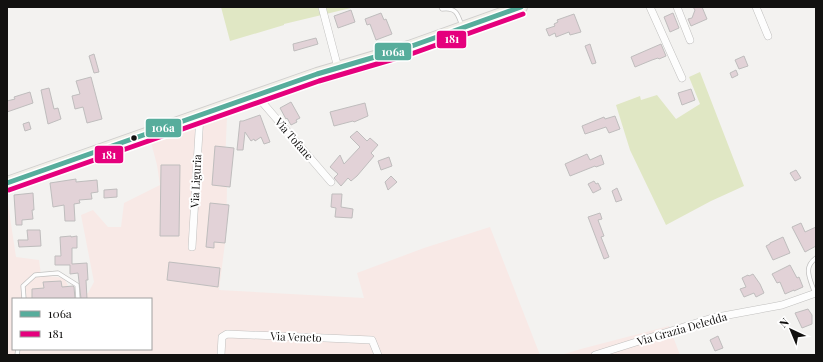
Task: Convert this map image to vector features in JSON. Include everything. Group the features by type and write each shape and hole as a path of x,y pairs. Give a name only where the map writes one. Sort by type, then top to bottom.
{"main road":[{"path":"7,182 317,74 410,47 499,13 521,7"}],"street":[{"path":"322,7 338,68"},
{"path":"650,7 682,78"},
{"path":"677,7 690,40"},
{"path":"756,7 768,36"},
{"name":"Via Tofane","path":"256,95 331,182"},
{"name":"Via Liguria","path":"192,247 200,115"},
{"name":"Via Grazia Deledda","path":"595,355 712,318 782,305 816,294"},
{"name":"Via Veneto","path":"221,355 222,337 227,334 372,340 378,355"}],"lane":[{"path":"441,7 442,9 450,8 454,10 457,13 463,28"},
{"path":"816,258 809,265 808,273 816,294"},
{"path":"24,298 23,286 35,275 58,274 78,285 78,298"}],"shaded area":[{"path":"226,114 226,235 219,290 364,298 357,273 424,248 490,227 540,355 7,355 7,197 16,257 39,260 41,275 64,278 72,293 88,293 94,282 81,215 93,210 108,227 121,227 124,203 160,185 151,142"},
{"path":"669,326 680,355 561,355 581,349"}],"green space":[{"path":"221,7 351,8 284,24 230,41"},
{"path":"700,72 744,186 711,201 666,225 630,150 616,105 640,96 641,100 657,95 676,119 700,104 689,77"}],"building":[{"path":"693,7 702,7 707,19 691,26 688,19 692,18 695,10"},
{"path":"351,10 355,22 338,28 334,16"},
{"path":"381,13 384,20 386,19 392,34 376,40 370,24 367,25 365,19"},
{"path":"673,13 679,28 670,32 664,17"},
{"path":"574,14 581,32 570,35 569,32 556,37 555,33 549,36 546,29 555,26 554,24 558,22 557,20"},
{"path":"316,38 318,44 294,51 293,44"},
{"path":"590,44 596,63 592,64 585,46"},
{"path":"661,44 666,56 635,67 631,57"},
{"path":"94,54 99,72 94,73 89,56"},
{"path":"744,56 748,66 739,69 735,60"},
{"path":"736,70 738,75 732,78 730,73"},
{"path":"91,77 102,119 87,123 83,107 75,109 72,96 80,94 76,81"},
{"path":"49,88 54,109 58,108 61,119 48,124 41,90"},
{"path":"691,89 695,100 682,105 678,93"},
{"path":"30,92 33,103 7,112 7,101"},
{"path":"291,102 300,118 296,120 297,122 291,125 280,108"},
{"path":"365,103 368,116 354,122 334,126 330,112"},
{"path":"260,115 270,142 264,144 261,137 255,141 254,139 251,141 245,132 243,150 237,150 240,121"},
{"path":"615,116 620,129 609,133 606,127 585,134 582,126 604,117 605,119"},
{"path":"29,122 31,129 25,131 23,124"},
{"path":"357,131 367,141 370,138 378,145 371,153 374,156 357,176 351,181 348,178 341,186 334,178 338,174 330,167 340,155 344,164 360,147 350,137"},
{"path":"215,146 234,148 230,187 212,185"},
{"path":"587,154 590,160 601,155 604,164 570,176 565,164"},
{"path":"389,157 392,166 381,170 378,161"},
{"path":"161,165 180,165 179,236 160,236"},
{"path":"796,170 801,178 795,181 790,173"},
{"path":"391,176 397,182 388,190 385,182"},
{"path":"76,179 76,182 97,180 98,192 91,193 92,199 79,200 80,203 74,204 75,221 65,221 64,205 53,207 50,183"},
{"path":"594,181 596,184 598,183 601,189 593,193 588,184"},
{"path":"617,188 622,200 616,202 612,191"},
{"path":"117,189 117,197 104,198 104,190"},
{"path":"33,193 33,219 22,220 22,225 16,225 14,195"},
{"path":"332,194 342,194 341,207 353,209 352,218 335,217 336,208 331,207"},
{"path":"210,203 229,205 225,243 214,242 214,248 206,247"},
{"path":"600,213 602,219 598,220 604,236 601,237 609,257 604,259 588,217"},
{"path":"801,223 805,232 816,227 816,246 805,252 792,227"},
{"path":"27,230 40,230 41,246 19,247 18,240 28,240"},
{"path":"77,236 77,248 72,248 72,264 87,263 87,298 81,298 78,273 70,274 70,265 55,265 55,256 61,256 60,237"},
{"path":"783,237 790,253 773,260 766,246"},
{"path":"169,262 220,268 218,287 167,280"},
{"path":"790,265 797,278 799,277 803,287 785,294 780,282 777,283 772,274"},
{"path":"753,274 764,293 756,297 754,293 744,297 740,289 746,287 742,278"},
{"path":"61,281 62,287 73,286 75,298 32,298 32,289 44,288 43,282"},
{"path":"808,309 812,315 812,324 802,328 795,313"},
{"path":"718,336 723,348 715,351 710,340"}],"transit line":[{"name":"106a","path":"7,183 317,74 409,47 521,7"},
{"name":"181","path":"9,190 319,81 411,54 523,14"}]}
